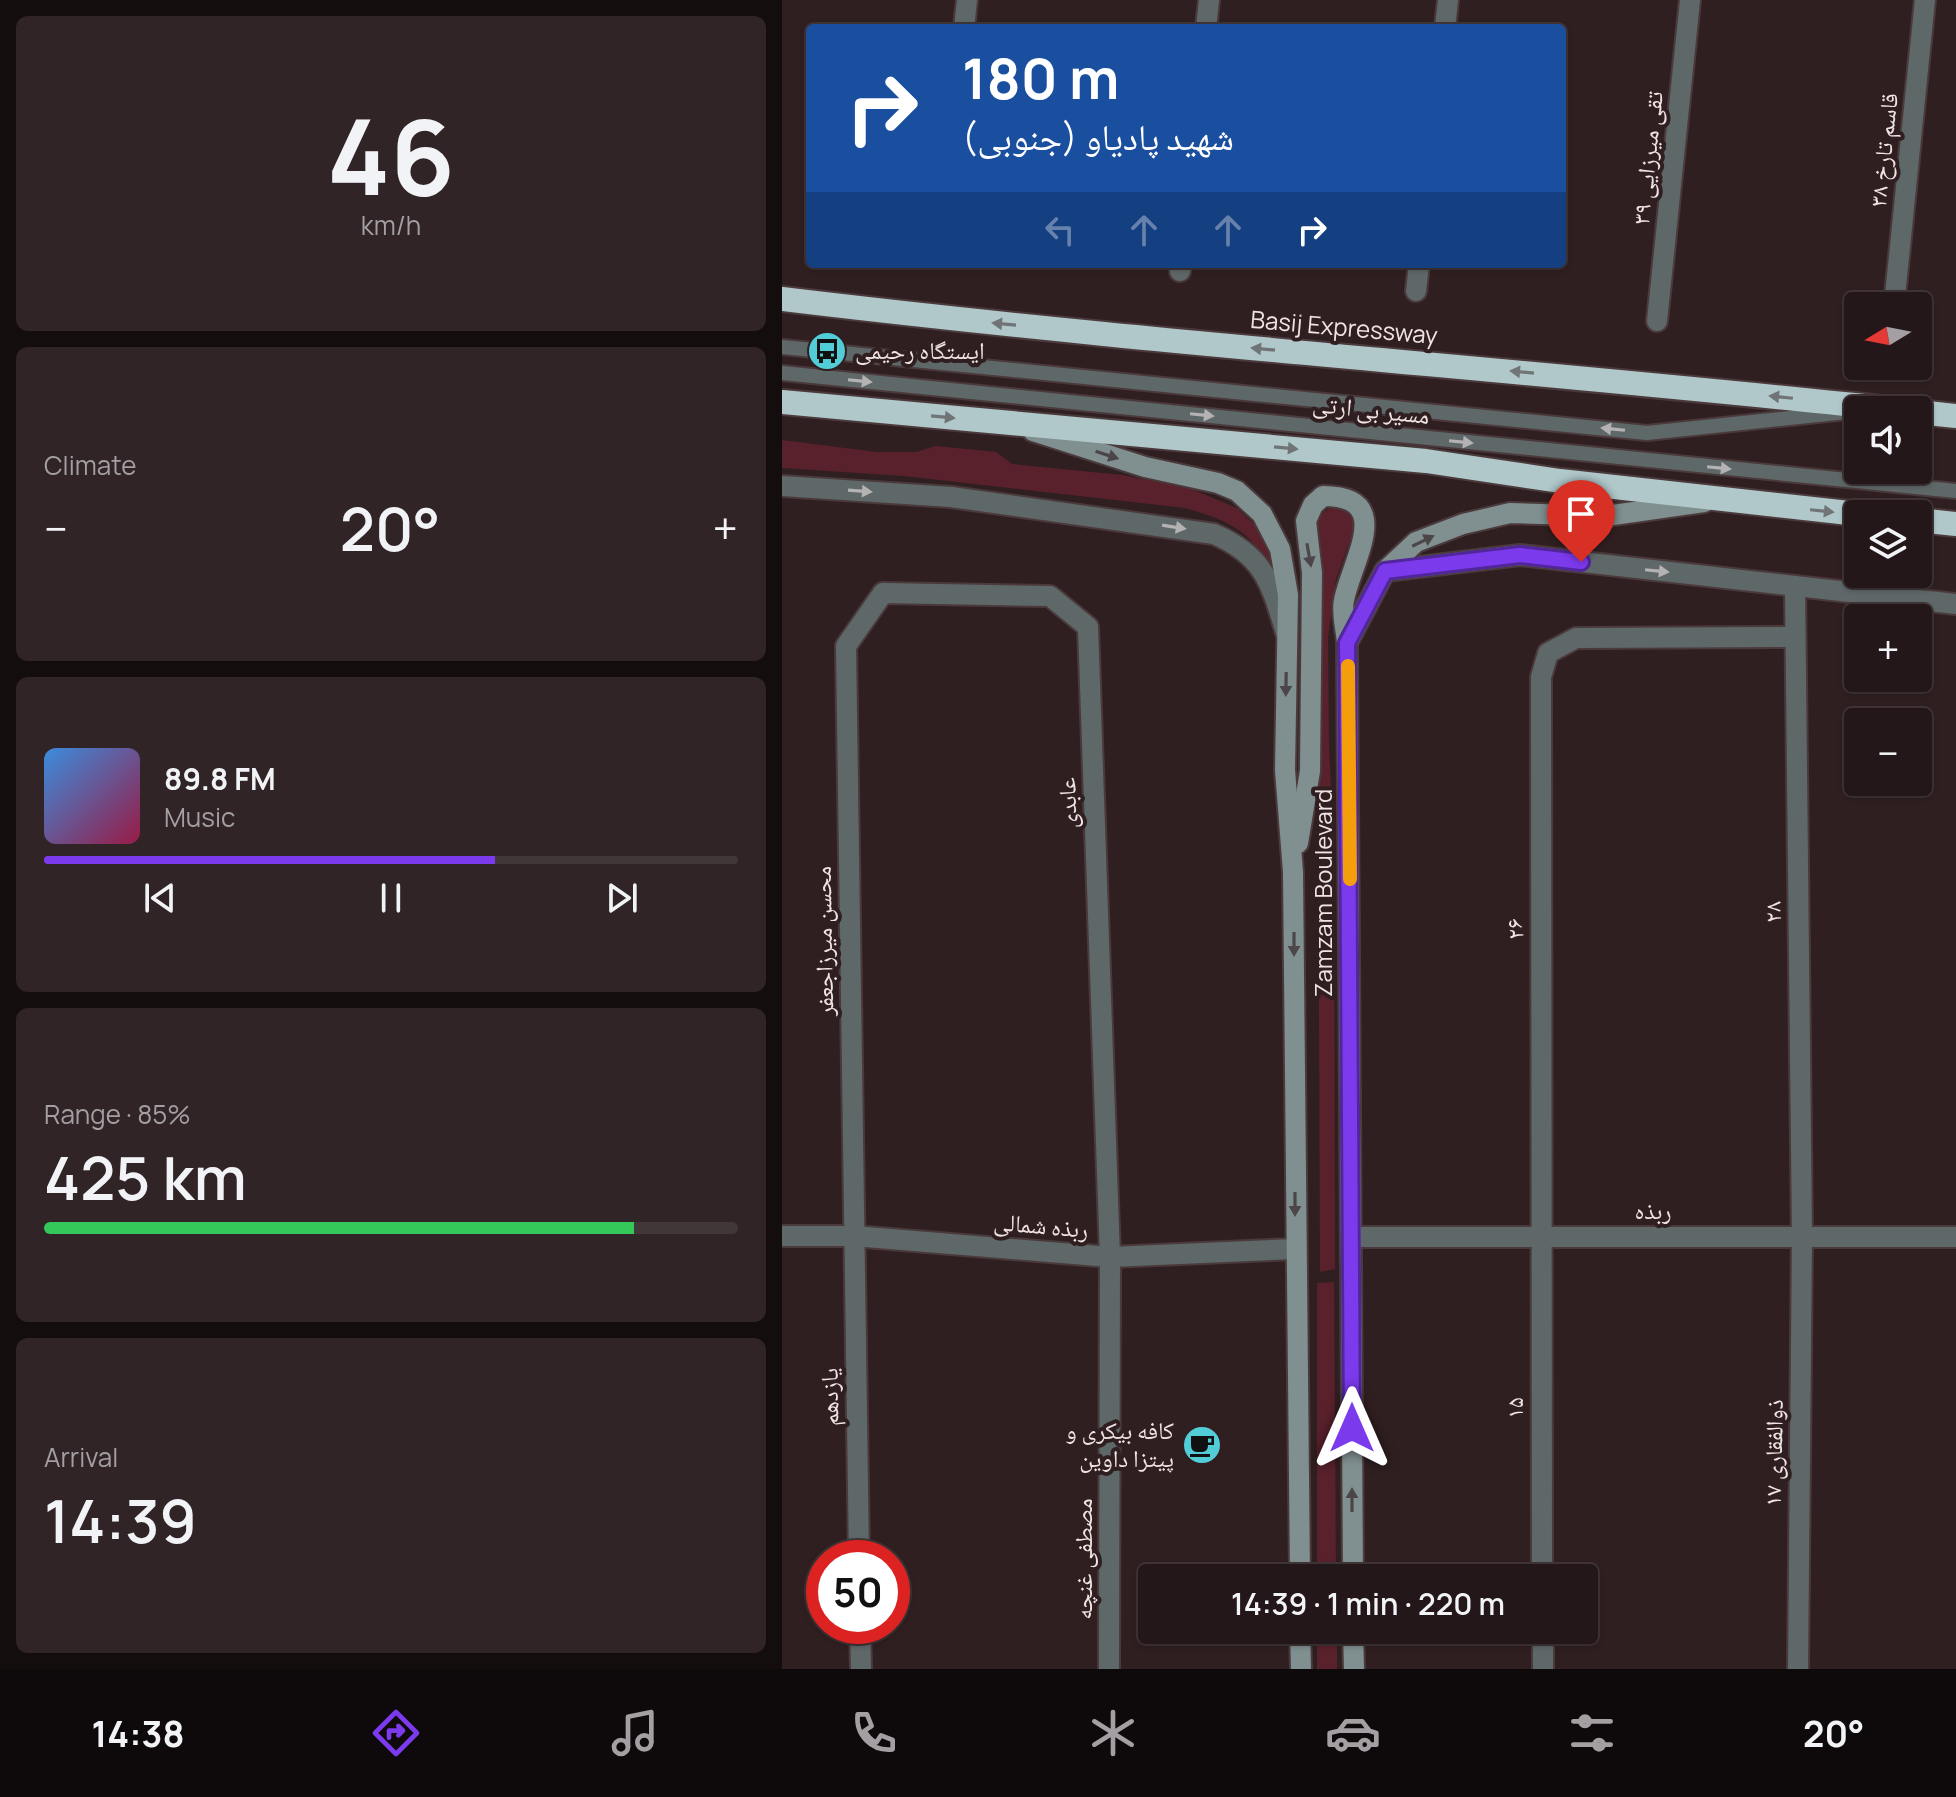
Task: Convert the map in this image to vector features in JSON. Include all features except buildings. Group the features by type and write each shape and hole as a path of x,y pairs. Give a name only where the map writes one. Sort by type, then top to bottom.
{"highway":[{"name":"Basij Expressway","path":"782,299 934,317 1652,383 1844,404"},
{"path":"782,402 1426,461 1721,500 1844,513"},
{"path":"1932,413 1956,416"},
{"path":"1932,521 1956,524"}],"main road":[{"name":"Zamzam Boulevard","path":"1006,423 1145,467 1218,483 1237,491 1262,514 1280,549 1288,595 1285,770 1293,872 1300,1564"},
{"path":"1293,872 1310,771 1312,573 1306,521 1313,505 1323,496 1345,496 1360,508 1366,527 1362,549 1342,604 1347,643"},
{"name":"Zamzam Boulevard","path":"1353,1564 1347,643 1385,571 1416,542 1463,524 1510,513 1606,516 1721,500"},
{"path":"1300,1644 1301,1669"},
{"path":"1353,1644 1354,1669"}],"street":[{"path":"964,24 967,0"},
{"path":"1206,24 1209,0"},
{"path":"1445,24 1448,0"},
{"name":"تقی میرزایی ۳۹","path":"1657,321 1690,0"},
{"name":"قاسم تارخ ۳۸","path":"1895,292 1925,0"},
{"path":"1416,291 1419,268"},
{"path":"782,486 951,497 1214,534 1247,551 1260,569 1272,588 1287,637"},
{"path":"1385,571 1520,555 1956,604"},
{"name":"۲۸","path":"1795,586 1802,1237"},
{"name":"عابدی","path":"846,646 883,593 1050,596 1088,627 1110,1257"},
{"name":"۲۶","path":"1540,1238 1541,677 1548,653 1576,638 1795,637"},
{"name":"محسن میرزاجعفر","path":"846,646 854,1236"},
{"name":"ربذه شمالی","path":"782,1236 854,1236 1110,1257 1295,1249"},
{"name":"یازدهم","path":"854,1236 859,1540"},
{"name":"ربذه","path":"1351,1237 1956,1237"},
{"name":"ذوالفقاری ۱۷","path":"1798,1669 1802,1237"},
{"name":"۱۵","path":"1540,1238 1542,1564"},
{"name":"مصطفی غنچه","path":"1109,1669 1110,1257"},
{"path":"860,1644 861,1669"},
{"path":"1543,1644 1543,1669"}],"lane":[{"name":"مسیر بی ارتی","path":"782,347 1647,433 1844,412"},
{"name":"مسیر بی ارتی","path":"782,373 1956,491"}],"shaded area":[{"path":"782,440 877,452 916,452 936,446 996,452 1012,464 1122,475 1189,488 1237,508 1255,525 1272,555 1277,582 1260,552 1242,532 1185,508 904,476 782,468"},
{"path":"1334,504 1348,511 1356,524 1336,579 1328,638 1334,852 1335,1269 1320,1272 1318,774 1322,575 1316,524"},
{"path":"1334,1282 1336,1564 1317,1564 1317,1283"},
{"path":"1317,1644 1337,1644 1337,1669 1317,1669"}],"slow traffic":[{"path":"1348,666 1350,879"}],"place":[{"name":"ایستگاه رحیمی","path":"827,351"},
{"name":"کافه بیکری و پیتزا داوین","path":"1202,1445"}],"route":[{"path":"1352,1428 1347,643 1385,571 1520,555 1581,562"}]}
